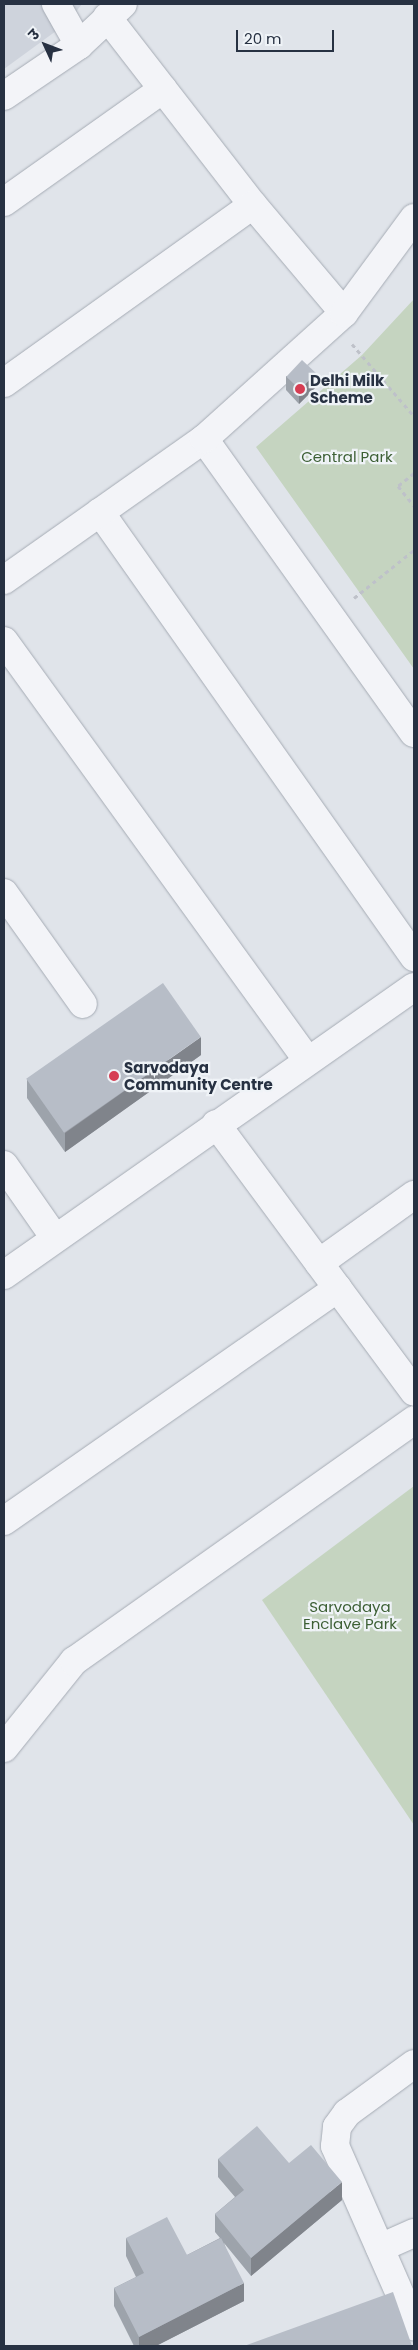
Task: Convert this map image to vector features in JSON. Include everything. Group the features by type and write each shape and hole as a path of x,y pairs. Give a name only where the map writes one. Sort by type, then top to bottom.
{"street":[{"path":"56,4 79,45"},
{"path":"4,96 79,45 115,10 163,89 338,318"},
{"path":"4,202 163,89"},
{"path":"4,383 253,205"},
{"path":"4,580 204,438 338,318 414,218"},
{"path":"204,438 330,618 414,733"},
{"path":"100,512 414,957"},
{"path":"4,641 308,1061"},
{"path":"4,893 83,1004"},
{"path":"4,1275 216,1124 414,987"},
{"path":"216,1124 414,1392"},
{"path":"4,1165 56,1238"},
{"path":"319,1263 414,1195"},
{"path":"4,1521 338,1288"},
{"path":"4,1748 74,1661 414,1420"},
{"path":"414,2064 347,2113 337,2127 336,2146 414,2326"},
{"path":"380,2248 414,2233"}],"path":[{"path":"338,318 414,416"},
{"path":"414,473 398,486 414,506"},
{"path":"330,618 414,550"}],"shaded area":[{"path":"4,4 82,4 67,23 4,69"}],"green space":[{"name":"Central Park","path":"414,299 414,669 256,447 362,355"},
{"name":"Sarvodaya Enclave Park","path":"414,1486 414,1825 262,1600"}],"building":[{"path":"302,360 316,373 300,390 286,377"},
{"path":"163,983 201,1037 64,1133 26,1079"},
{"path":"257,2126 289,2163 311,2145 342,2182 251,2258 215,2214 244,2190 218,2159"},
{"path":"167,2217 187,2255 221,2238 244,2283 139,2337 114,2288 144,2273 126,2238"},
{"path":"393,2292 412,2346 244,2346"}],"place":[{"name":"Delhi Milk Scheme","path":"300,389"},
{"name":"Sarvodaya Community Centre","path":"114,1076"}]}
